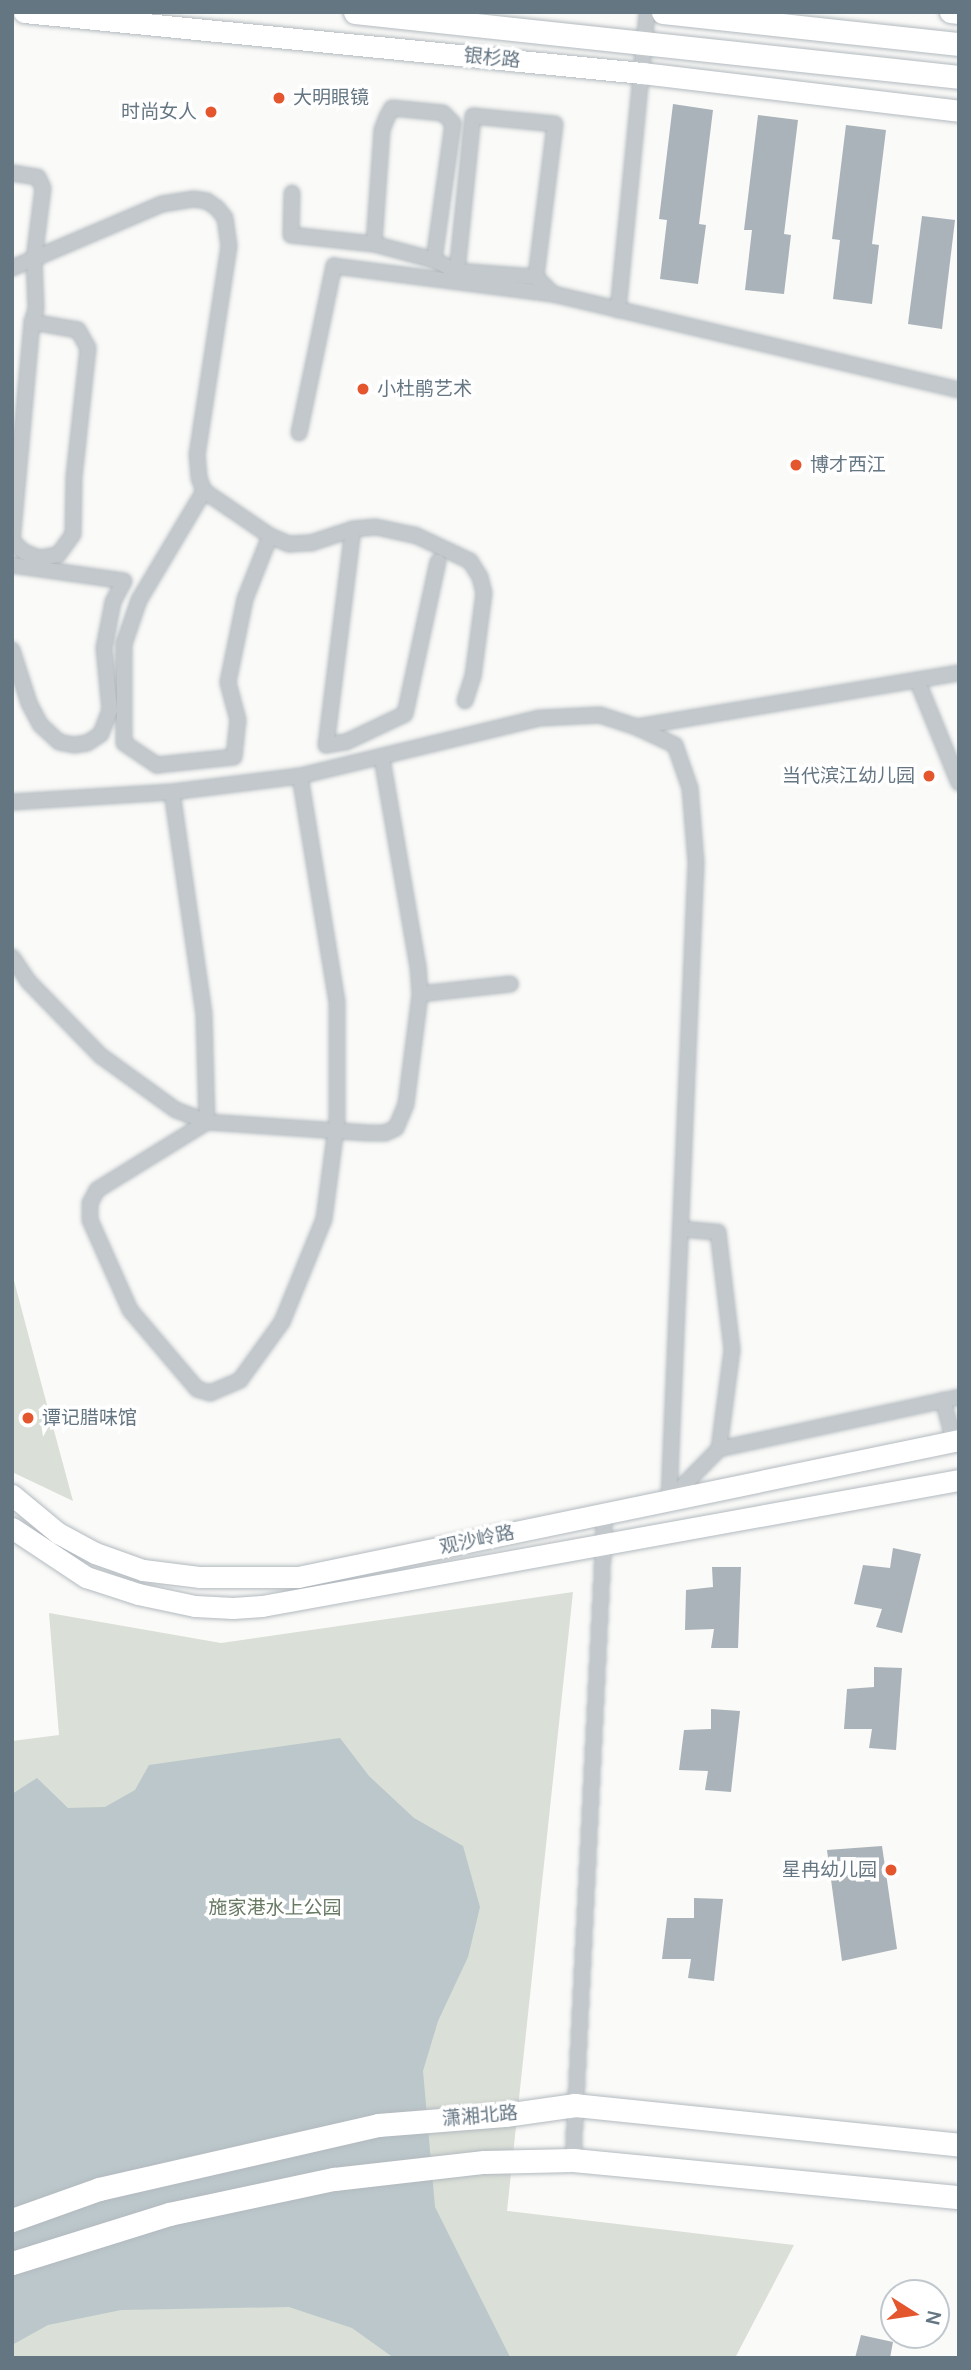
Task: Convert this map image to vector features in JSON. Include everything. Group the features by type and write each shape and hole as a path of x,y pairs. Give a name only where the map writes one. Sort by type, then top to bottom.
{"main road":[{"name":"银杉路","path":"24,12 642,73 959,111"},
{"name":"银杉路","path":"355,12 959,77"},
{"path":"663,12 959,44"},
{"path":"950,12 959,13"},
{"name":"观沙岭路","path":"12,1494 58,1533 95,1553 143,1570 199,1577 298,1577 956,1440"},
{"name":"观沙岭路","path":"12,1528 86,1577 138,1594 195,1606 233,1608 262,1606 959,1480"},
{"name":"潇湘北路","path":"12,2220 99,2189 378,2125 505,2115 575,2105 959,2145"},
{"path":"12,2263 169,2214 334,2179 484,2162 573,2160 959,2197"}],"street":[{"path":"618,310 647,12"},
{"path":"374,244 383,130 387,117 392,108 443,113 453,123 434,260"},
{"path":"457,271 473,116 555,124 537,277"},
{"path":"12,173 38,177 43,188 34,259 36,309 32,321 12,541 24,552 38,558 58,555 73,534 74,477 88,348 78,330 32,321"},
{"path":"292,193 291,235 374,244 434,260 457,271 537,277 552,294"},
{"path":"12,268 162,204 194,199 207,201 225,218 229,262 197,454 199,478 204,491 270,536 289,544 311,543 353,529 376,527 415,535 470,561 480,577 484,593 473,677 465,701"},
{"path":"299,433 334,266 552,294 959,390"},
{"path":"204,491 139,600 124,644 124,743 157,765 234,757 238,720 228,682 245,599 270,536"},
{"path":"353,529 326,745 346,742 405,714 438,562"},
{"path":"12,565 124,581 113,602 104,648 110,710 101,734 87,743 74,745 59,742 40,724 29,703 12,650"},
{"path":"636,727 959,673"},
{"path":"917,680 959,783"},
{"path":"12,802 172,792 300,776 540,718 600,715 636,727 675,746 690,788 696,863 669,1500"},
{"path":"12,957 28,981 101,1056 166,1104 207,1122 385,1133 396,1128 402,1119 418,1027 420,994 418,967 382,758"},
{"path":"207,1122 97,1190 90,1203 90,1220 130,1310 197,1390 210,1392 240,1380 282,1322 324,1219 336,1129 337,1002 300,776"},
{"path":"172,792 204,1015 207,1122"},
{"path":"420,994 509,984"},
{"path":"681,1229 718,1232 732,1350 719,1449"},
{"path":"669,1500 719,1449 959,1397"},
{"path":"943,1400 956,1440"},
{"path":"573,2160 605,1514"}],"green space":[{"path":"12,1273 39,1375 73,1501 12,1472"},
{"name":"施家港水上公园","path":"573,1592 507,2211 794,2245 735,2358 12,2358 12,1741 59,1735 49,1613 221,1643"}],"shaded area":[{"name":"施家港水上公园","path":"340,1738 369,1776 414,1818 463,1846 480,1907 468,1957 438,2021 423,2071 435,2207 510,2357 394,2358 352,2328 289,2307 121,2310 48,2325 12,2345 12,1794 37,1778 68,1808 105,1807 135,1790 149,1765"}],"building":[{"path":"673,104 713,110 699,224 706,225 698,284 660,279 667,220 659,219"},
{"path":"758,115 798,120 784,234 791,235 784,294 745,290 752,230 744,230"},
{"path":"846,125 886,130 872,244 879,245 872,304 833,299 840,240 832,239"},
{"path":"922,216 955,220 942,329 908,324"},
{"path":"893,1548 921,1554 902,1633 876,1627 882,1609 854,1604 863,1565 890,1568"},
{"path":"712,1567 741,1567 738,1648 711,1648 714,1629 685,1630 686,1590 713,1587"},
{"path":"874,1667 902,1668 896,1750 869,1748 872,1729 844,1729 847,1689 874,1687"},
{"path":"711,1709 740,1711 731,1792 705,1790 708,1771 679,1770 684,1730 711,1729"},
{"path":"882,1846 897,1949 842,1961 827,1850"},
{"path":"694,1898 723,1899 714,1981 688,1978 691,1959 662,1959 667,1918 694,1918"},
{"path":"861,2335 880,2339 880,2349 892,2349 890,2358 855,2358"}],"place":[{"name":"大明眼镜","path":"279,98"},
{"name":"时尚女人","path":"211,112"},
{"name":"小杜鹃艺术","path":"363,389"},
{"name":"博才西江","path":"796,465"},
{"name":"当代滨江幼儿园","path":"929,776"},
{"name":"谭记腊味馆","path":"28,1418"},
{"name":"星冉幼儿园","path":"891,1870"}]}
